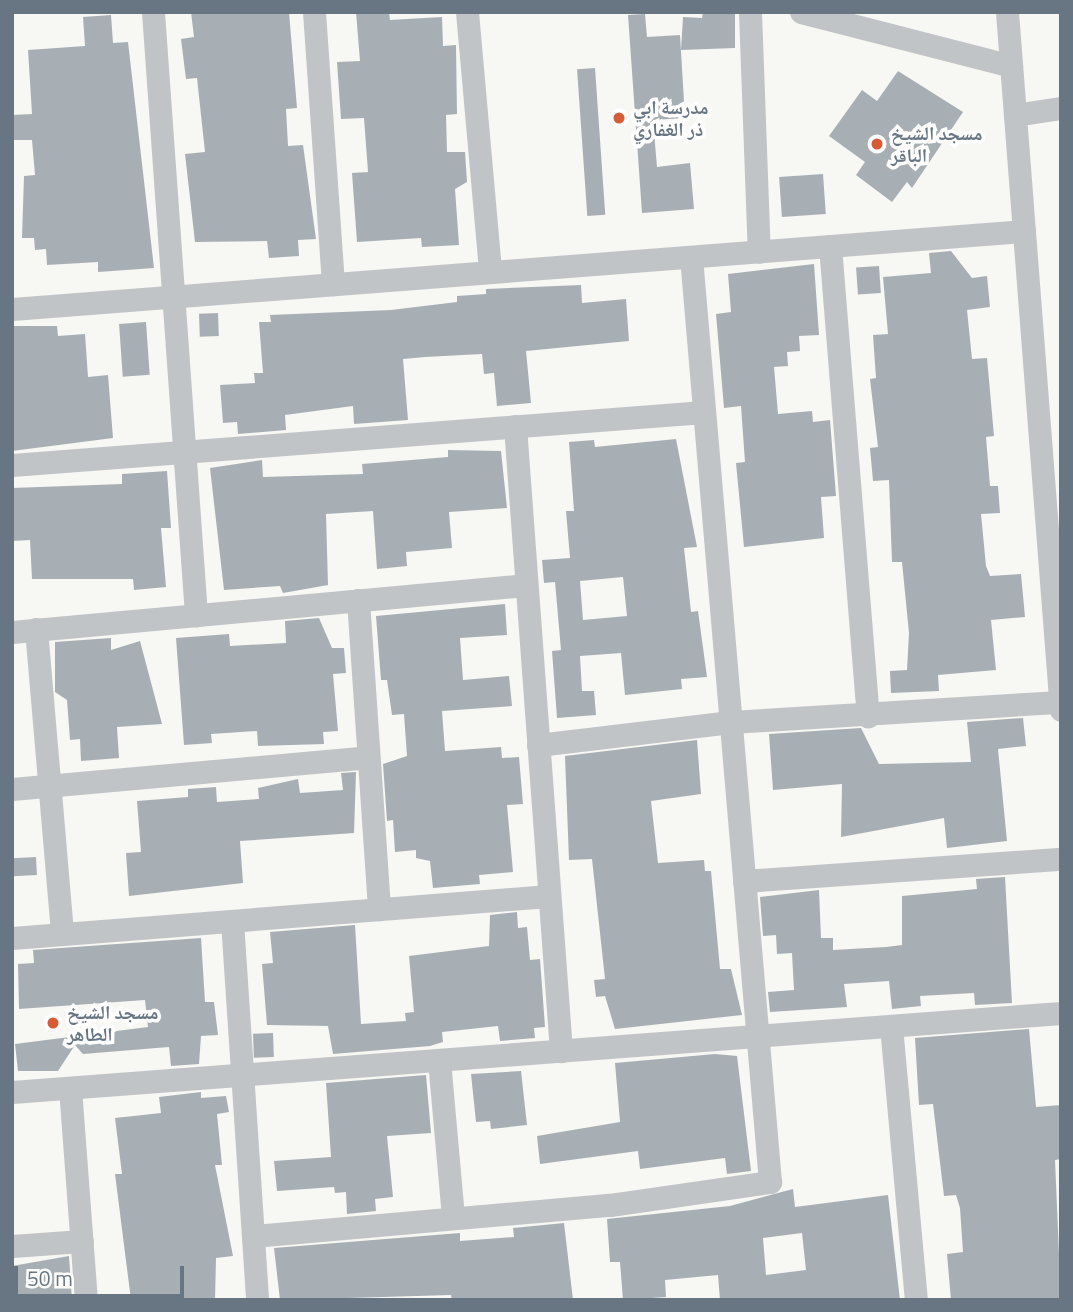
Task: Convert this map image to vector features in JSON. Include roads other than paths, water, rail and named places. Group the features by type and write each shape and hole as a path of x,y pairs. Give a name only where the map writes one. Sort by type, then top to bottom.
{"street":[{"path":"153,12 177,296 196,615"},
{"path":"314,12 333,284"},
{"path":"467,12 490,272"},
{"path":"750,12 759,251"},
{"path":"1007,12 1056,575 1061,710"},
{"path":"808,13 1011,66"},
{"path":"1015,115 1061,108"},
{"path":"12,309 1024,231"},
{"path":"831,246 868,716"},
{"path":"253,1236 610,1205 769,1182 691,257"},
{"path":"12,466 704,412"},
{"path":"515,426 561,1051"},
{"path":"12,632 526,585"},
{"path":"358,600 379,909"},
{"path":"36,629 62,934"},
{"path":"538,745 731,722 868,716 1060,702"},
{"path":"12,789 368,757"},
{"path":"744,881 1061,859"},
{"path":"12,938 548,896"},
{"path":"232,921 257,1300"},
{"path":"12,1092 1061,1013"},
{"path":"891,1026 916,1300"},
{"path":"439,1060 453,1217"},
{"path":"70,1088 86,1300"},
{"path":"12,1246 82,1241"}],"place":[{"name":"مدرسة ابي ذر الغفاري","path":"619,118"},
{"name":"مسجد الشيخ الباقر","path":"877,144"},
{"name":"مسجد الشيخ الطاهر","path":"53,1023"}]}
